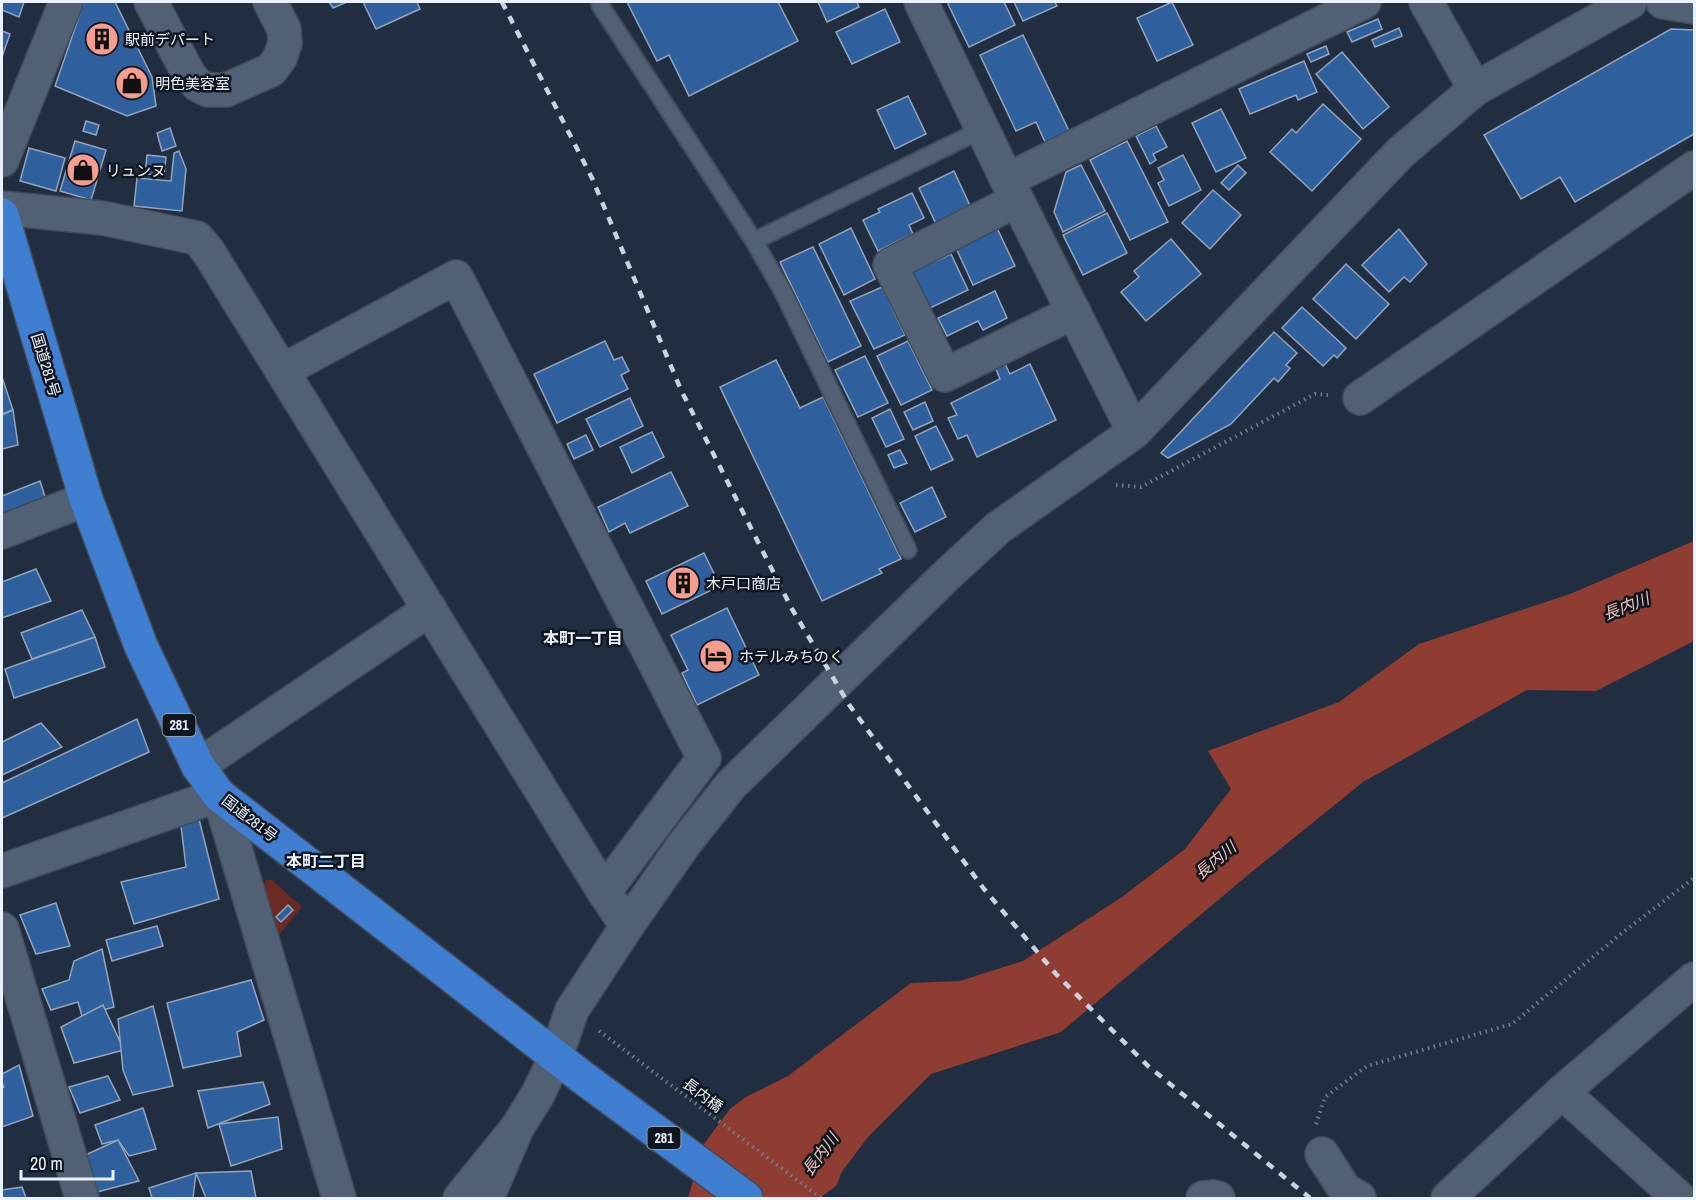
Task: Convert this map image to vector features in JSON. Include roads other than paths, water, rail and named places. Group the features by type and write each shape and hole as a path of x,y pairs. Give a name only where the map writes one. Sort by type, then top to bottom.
{"highway":[{"name":"国道281号","path":"2,215 86,499 141,646 198,766 219,795 582,1077 746,1198"}],"street":[{"path":"2,160 66,2"},
{"path":"151,2 189,75 198,85 208,90 226,90 271,70 280,58 285,43 284,29 270,2"},
{"path":"921,2 1012,190 1134,432"},
{"path":"1074,312 945,375 890,265 1012,190 1364,2"},
{"path":"1426,2 1475,88"},
{"path":"487,1198 517,1128 556,1056 572,1010 685,843 731,785 998,528 1134,432 1400,153 1475,88 1630,2"},
{"path":"1663,2 1695,7"},
{"path":"1360,398 1695,168"},
{"path":"2,208 102,218 197,238 208,251 627,926"},
{"path":"282,371 456,276 704,758 604,892"},
{"path":"2,532 86,499"},
{"path":"198,766 430,609"},
{"path":"2,871 219,795 339,1198"},
{"path":"2,929 82,1198"},
{"path":"1448,1198 1562,1092 1695,979"},
{"path":"1562,1092 1679,1198"},
{"path":"460,1198 517,1128"},
{"path":"1322,1154 1345,1190 1359,1198"},
{"path":"1203,1198 1218,1198"}],"lane":[{"path":"600,5 754,242 783,292 908,550"},
{"path":"754,242 983,129"}],"water":[{"name":"長内川","path":"1694,541 1694,641 1596,691 1527,690 1363,782 1061,1032 931,1074 868,1137 841,1173 837,1185 820,1198 688,1198 704,1144 730,1109 746,1097 788,1076 911,983 960,981 1023,961 1122,897 1185,849 1231,789 1208,751 1339,702 1419,644 1570,594"}],"railway":[{"path":"502,2 592,178 681,390 792,609 850,706 984,889 1056,974 1148,1066 1310,1198"}],"place":[{"name":"駅前デパート","path":"102,39"},
{"name":"明色美容室","path":"132,83"},
{"name":"リュンヌ","path":"83,170"},
{"name":"木戸口商店","path":"683,583"},
{"name":"ホテルみちのく","path":"716,656"}],"district":[{"name":"本町一丁目","path":"583,638"},
{"name":"本町二丁目","path":"326,861"}]}
